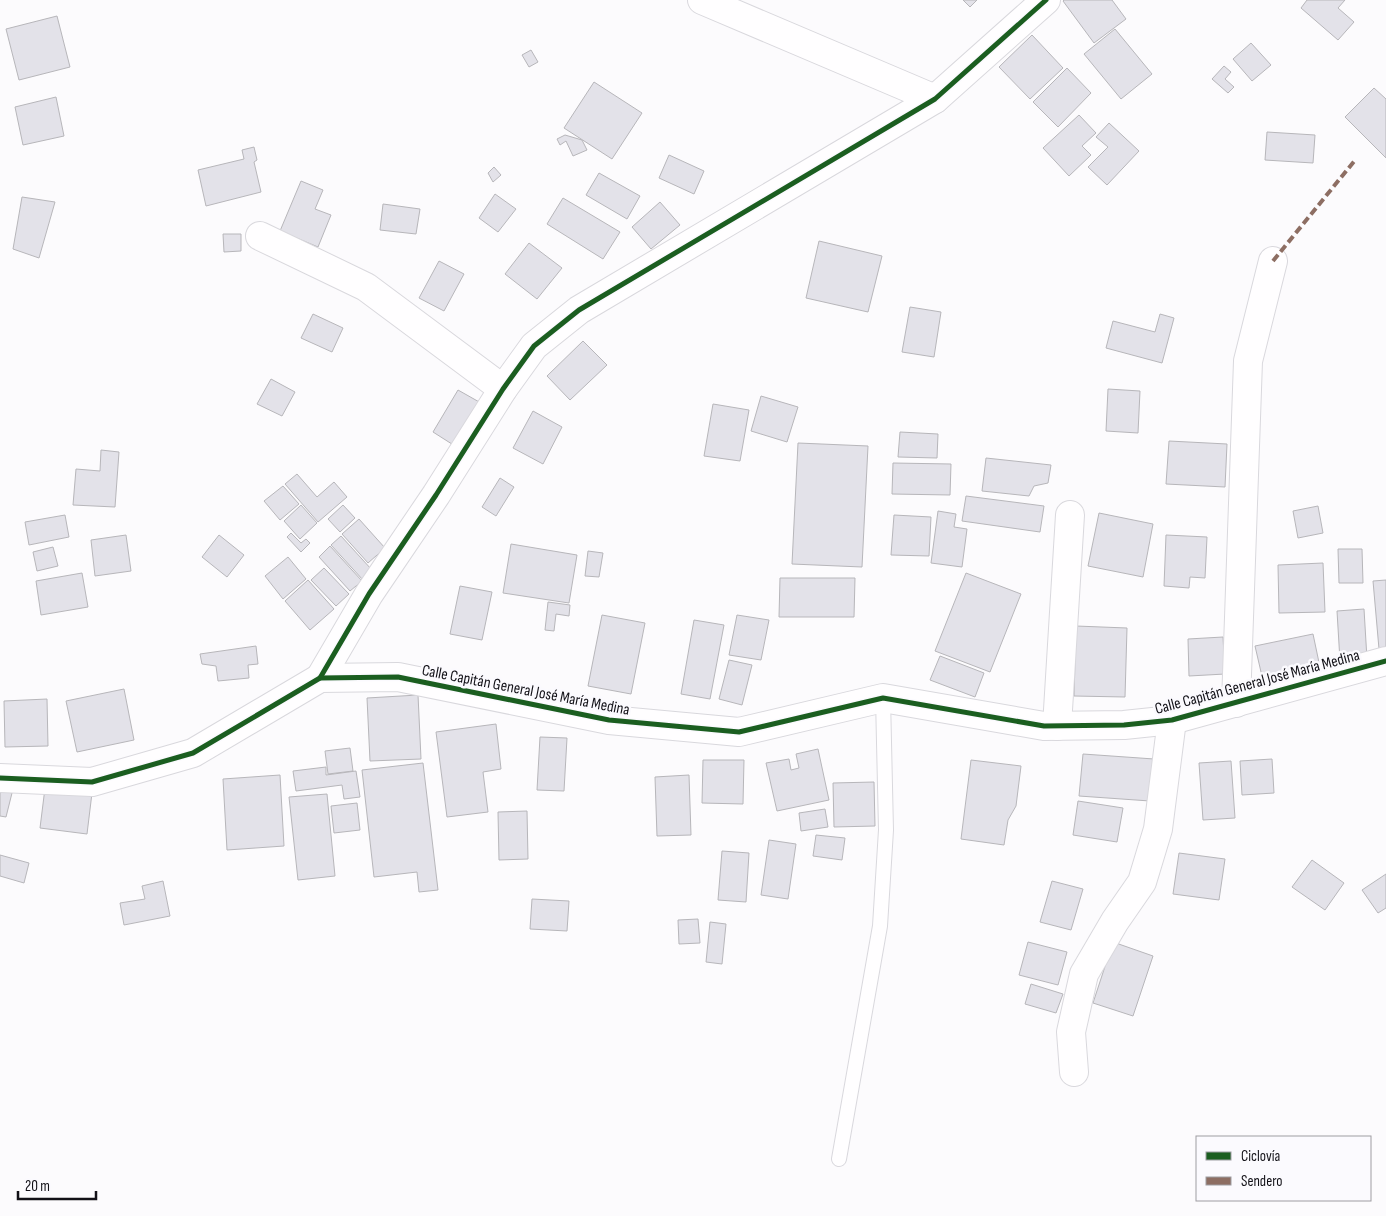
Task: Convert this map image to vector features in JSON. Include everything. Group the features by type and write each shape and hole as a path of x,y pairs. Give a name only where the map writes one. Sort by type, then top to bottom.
{"street":[{"path":"702,0 935,99"},
{"path":"320,678 369,594 436,495 503,389 534,346 579,310 935,99 1046,0"},
{"path":"260,236 366,287 503,389"},
{"path":"1236,703 1248,361 1272,261"},
{"path":"1057,726 1070,515"},
{"name":"Calle Capitán General José María Medina","path":"0,778 92,782 193,753 320,678 398,677 609,720 739,732 883,698 1044,726 1124,725 1172,720 1386,661"},
{"path":"1074,1072 1071,1032 1084,974 1115,921 1142,882 1158,829 1172,720"}],"lane":[{"path":"839,1159 880,926 886,830 883,698"}],"building":[{"path":"963,0 977,0 970,7"},
{"path":"1064,0 1112,0 1126,19 1094,43"},
{"path":"1307,0 1345,0 1338,8 1354,22 1338,40 1301,8"},
{"path":"57,16 70,67 19,80 6,29"},
{"path":"1115,29 1152,74 1121,99 1084,54"},
{"path":"1032,35 1063,68 1030,99 999,67"},
{"path":"1251,43 1271,65 1252,81 1233,59"},
{"path":"531,50 538,62 529,67 522,55"},
{"path":"1224,66 1231,72 1225,79 1234,87 1228,93 1212,79"},
{"path":"1067,68 1091,93 1058,127 1033,102"},
{"path":"594,82 642,113 612,159 564,128"},
{"path":"1374,88 1386,99 1386,158 1345,117"},
{"path":"56,97 64,136 23,145 15,107"},
{"path":"1079,115 1096,133 1082,146 1091,155 1069,176 1043,148"},
{"path":"1109,123 1139,151 1107,185 1088,167 1108,147 1096,137"},
{"path":"1267,132 1315,135 1313,163 1265,160"},
{"path":"565,135 582,140 587,150 573,156 566,141 560,145 557,139"},
{"path":"254,147 257,160 254,162 261,192 206,206 198,170 244,159 242,150"},
{"path":"669,155 704,171 694,194 659,178"},
{"path":"494,167 501,175 493,182 488,173"},
{"path":"599,173 640,196 627,219 586,195"},
{"path":"301,181 323,190 315,209 331,215 318,247 280,231"},
{"path":"495,194 516,209 498,232 479,218"},
{"path":"22,197 55,202 39,258 13,249"},
{"path":"563,198 620,232 603,259 547,224"},
{"path":"660,202 680,225 651,249 632,227"},
{"path":"383,204 420,209 416,234 380,230"},
{"path":"223,234 241,234 241,251 224,252"},
{"path":"819,241 882,256 868,312 806,298"},
{"path":"529,243 562,268 537,299 505,274"},
{"path":"439,261 464,274 444,311 419,298"},
{"path":"910,307 941,312 934,357 902,352"},
{"path":"313,314 343,328 332,352 301,338"},
{"path":"1160,314 1174,318 1162,363 1106,348 1113,321 1155,332"},
{"path":"583,341 607,365 570,400 547,376"},
{"path":"271,379 295,392 282,416 257,404"},
{"path":"1108,389 1140,391 1138,433 1106,431"},
{"path":"458,390 481,403 455,446 433,432"},
{"path":"761,396 798,407 787,442 751,431"},
{"path":"713,404 749,410 740,461 704,456"},
{"path":"533,411 562,427 543,464 513,448"},
{"path":"900,432 938,434 937,458 898,457"},
{"path":"1169,441 1227,444 1225,487 1166,484"},
{"path":"798,443 868,446 862,567 792,564"},
{"path":"101,450 119,452 115,507 73,505 76,469 100,471"},
{"path":"986,458 1051,465 1048,483 1034,486 1029,496 982,491"},
{"path":"893,463 951,464 950,495 892,494"},
{"path":"297,474 317,497 334,482 347,497 318,522 285,484"},
{"path":"500,478 514,487 496,516 482,507"},
{"path":"283,486 299,504 280,520 264,501"},
{"path":"966,496 1044,506 1040,532 962,521"},
{"path":"301,505 317,523 300,539 284,521"},
{"path":"343,505 355,518 340,532 328,519"},
{"path":"1318,506 1323,533 1298,538 1293,511"},
{"path":"938,511 956,514 954,527 967,529 962,567 931,563"},
{"path":"1099,513 1153,524 1143,577 1088,566"},
{"path":"65,515 69,537 29,545 25,522"},
{"path":"894,515 931,517 929,556 891,555"},
{"path":"359,519 385,548 368,563 342,534"},
{"path":"291,533 301,543 306,539 310,543 301,552 287,537"},
{"path":"126,535 131,571 95,576 91,540"},
{"path":"219,535 244,555 227,577 202,557"},
{"path":"1166,535 1207,537 1205,578 1190,577 1189,588 1164,586"},
{"path":"341,536 372,570 363,580 331,545"},
{"path":"511,544 577,555 569,603 503,593"},
{"path":"330,546 362,581 350,591 319,557"},
{"path":"53,547 58,566 37,571 33,552"},
{"path":"1338,549 1362,549 1363,583 1339,583"},
{"path":"588,551 603,553 599,577 585,576"},
{"path":"288,557 306,579 283,599 265,576"},
{"path":"1323,563 1325,612 1279,613 1278,565"},
{"path":"324,568 349,594 336,606 311,580"},
{"path":"82,573 88,607 41,615 36,581"},
{"path":"966,573 1021,594 990,672 935,651"},
{"path":"780,578 855,578 854,617 779,617"},
{"path":"308,580 334,609 310,630 285,601"},
{"path":"1386,580 1386,648 1379,649 1373,581"},
{"path":"460,586 492,592 482,640 450,634"},
{"path":"548,602 570,605 569,616 556,614 554,631 545,630"},
{"path":"1364,609 1367,659 1340,661 1337,611"},
{"path":"602,615 645,623 631,694 588,686"},
{"path":"737,615 769,620 761,660 729,655"},
{"path":"694,620 724,625 710,699 681,694"},
{"path":"1076,626 1127,628 1125,697 1074,696"},
{"path":"1313,634 1321,672 1264,685 1255,646"},
{"path":"1223,637 1225,674 1189,676 1188,639"},
{"path":"256,646 258,664 248,665 249,678 218,681 216,666 202,664 200,654"},
{"path":"940,656 984,673 975,697 930,680"},
{"path":"729,660 752,665 742,705 719,699"},
{"path":"124,689 134,740 77,752 66,701"},
{"path":"418,695 421,759 370,761 367,698"},
{"path":"47,699 48,746 5,747 4,701"},
{"path":"496,724 501,769 483,772 488,812 447,817 436,732"},
{"path":"540,737 567,738 564,791 537,790"},
{"path":"350,748 353,771 328,774 325,751"},
{"path":"818,749 829,800 777,811 766,763 789,759 791,770 799,768 796,754"},
{"path":"1083,754 1154,759 1150,801 1079,796"},
{"path":"1272,759 1274,793 1242,795 1240,761"},
{"path":"703,760 744,760 743,804 702,803"},
{"path":"971,760 1021,766 1016,806 1008,820 1004,845 961,839"},
{"path":"1231,761 1235,818 1203,820 1199,763"},
{"path":"423,763 438,890 419,892 417,872 374,877 362,770"},
{"path":"326,767 326,775 356,771 360,797 344,799 342,785 296,791 293,771"},
{"path":"280,775 284,846 227,850 223,779"},
{"path":"689,775 691,835 657,836 655,777"},
{"path":"874,782 875,826 834,827 833,783"},
{"path":"45,788 92,793 87,834 40,828"},
{"path":"0,790 12,793 6,817 0,816"},
{"path":"327,794 335,876 298,880 289,797"},
{"path":"1078,801 1123,808 1117,842 1073,835"},
{"path":"357,803 360,830 334,833 331,806"},
{"path":"825,809 828,827 801,831 799,813"},
{"path":"527,811 528,859 499,860 498,812"},
{"path":"816,835 845,838 842,860 813,856"},
{"path":"769,840 796,844 788,899 761,895"},
{"path":"722,851 749,853 746,902 718,900"},
{"path":"1179,853 1225,859 1219,900 1173,894"},
{"path":"0,855 29,863 24,883 0,876"},
{"path":"1312,860 1344,883 1325,910 1292,887"},
{"path":"1386,874 1386,908 1378,913 1362,890"},
{"path":"163,881 170,916 124,925 120,903 145,899 142,886"},
{"path":"1052,881 1083,889 1071,930 1040,922"},
{"path":"532,899 569,901 567,931 530,929"},
{"path":"698,919 700,943 679,944 678,920"},
{"path":"710,922 726,924 722,964 706,962"},
{"path":"1028,942 1067,952 1058,985 1019,975"},
{"path":"1113,942 1153,956 1133,1016 1093,1003"},
{"path":"1031,984 1063,994 1056,1013 1025,1004"}],"marked path":[{"path":"1273,261 1356,159"}],"cycle path":[{"path":"320,678 369,594 436,495 503,389 534,346 579,310 935,99 1046,0"},
{"path":"0,778 92,782 193,753 320,678 398,677 609,720 739,732 883,698 1044,726 1124,725 1172,720 1386,661"}]}
